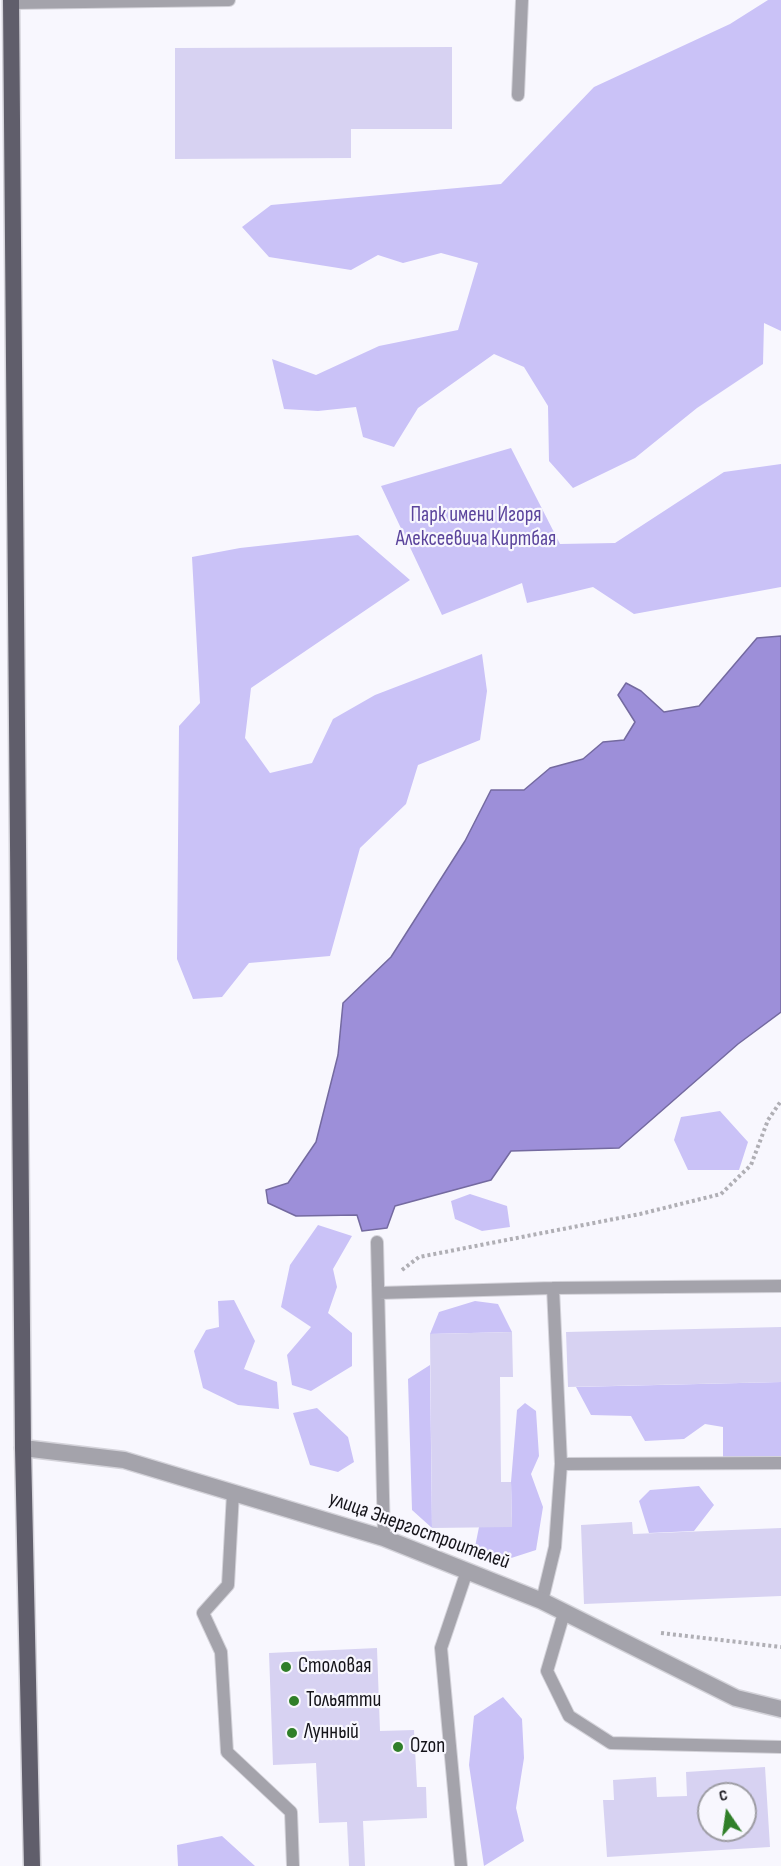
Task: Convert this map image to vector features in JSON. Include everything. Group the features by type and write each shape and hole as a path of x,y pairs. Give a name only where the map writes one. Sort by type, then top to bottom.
{"main road":[{"path":"11,1 23,1448 32,1866"}],"street":[{"name":"улица Энергостроителей","path":"23,1448 124,1460 384,1538 542,1600 736,1698 781,1709"}],"lane":[{"path":"11,1 229,0"},
{"path":"518,95 522,0"},
{"path":"377,1242 384,1538"},
{"path":"379,1293 553,1288 781,1286"},
{"path":"542,1600 555,1548 561,1464 553,1288"},
{"path":"561,1464 781,1463"},
{"path":"233,1493 228,1585 202,1613 221,1652 227,1752 291,1812 293,1866"},
{"path":"460,1866 441,1648 467,1571"},
{"path":"564,1613 546,1671 569,1716 611,1743 781,1747"}],"path":[{"path":"379,1293 394,1275 419,1257 640,1214 721,1194 751,1165 768,1120 781,1101"},
{"path":"655,1632 781,1647"}],"green space":[{"path":"768,0 781,0 781,331 764,323 763,364 697,408 635,458 573,488 549,461 548,406 524,367 494,354 418,408 394,447 363,437 356,407 318,411 284,409 272,359 316,375 379,346 458,330 478,263 441,253 403,263 378,255 351,270 269,257 242,227 271,205 501,184 594,87 730,24"},
{"name":"Парк имени Игоря Алексеевича Киртбая","path":"511,448 560,544 615,543 724,472 781,464 781,587 634,614 593,587 527,603 522,583 442,615 381,486"},
{"path":"358,535 410,580 251,688 245,738 270,773 312,763 333,719 375,695 482,654 487,691 480,740 418,765 406,804 360,848 330,956 249,963 222,997 193,999 177,959 179,726 200,703 192,557 240,548"},
{"path":"720,1111 748,1142 739,1170 688,1170 674,1140 681,1117"},
{"path":"470,1194 507,1206 510,1227 482,1231 455,1219 451,1201"},
{"path":"318,1225 352,1236 333,1269 337,1287 328,1313 352,1333 352,1366 311,1391 292,1385 287,1355 311,1327 281,1307 290,1265"},
{"path":"234,1300 255,1341 244,1369 277,1382 279,1409 238,1405 203,1388 194,1351 206,1330 219,1327 218,1301"},
{"path":"475,1301 498,1304 512,1332 430,1334 439,1312"},
{"path":"430,1365 432,1528 412,1510 408,1379"},
{"path":"781,1382 781,1457 723,1458 723,1427 705,1424 684,1439 645,1441 631,1416 591,1415 576,1387"},
{"path":"525,1403 536,1411 539,1456 531,1474 543,1507 536,1550 502,1561 474,1552 479,1527 512,1527 511,1482 517,1410"},
{"path":"317,1408 348,1437 354,1462 338,1472 310,1465 293,1413"},
{"path":"699,1486 714,1505 694,1531 649,1533 639,1501 650,1490"},
{"path":"503,1697 522,1719 524,1758 516,1808 524,1841 484,1866 469,1765 474,1716"},
{"path":"222,1836 255,1866 178,1866 177,1845"}],"shaded area":[{"path":"781,636 781,1012 738,1044 619,1148 511,1151 491,1180 395,1206 387,1228 362,1231 357,1215 296,1216 268,1203 266,1190 288,1183 316,1142 338,1055 343,1003 391,957 465,841 491,790 524,790 550,768 583,759 603,742 624,740 635,722 618,695 626,683 641,691 664,712 699,706 757,638"}],"building":[{"path":"452,47 452,129 351,129 351,158 175,159 175,48"},
{"path":"781,1327 781,1382 568,1387 566,1332"},
{"path":"512,1332 513,1377 500,1377 501,1482 511,1482 512,1527 432,1528 430,1334"},
{"path":"632,1522 633,1534 781,1528 781,1596 584,1604 581,1525"},
{"path":"377,1648 380,1731 414,1730 417,1787 426,1787 427,1818 363,1821 365,1866 349,1866 347,1822 319,1823 316,1763 273,1765 269,1653"},
{"path":"765,1767 770,1847 607,1857 603,1800 614,1800 613,1780 656,1777 657,1797 687,1796 686,1772"}],"place":[{"name":"Столовая","path":"286,1667"},
{"name":"Тольятти","path":"294,1701"},
{"name":"Лунный","path":"292,1733"},
{"name":"Ozon","path":"398,1747"}]}
